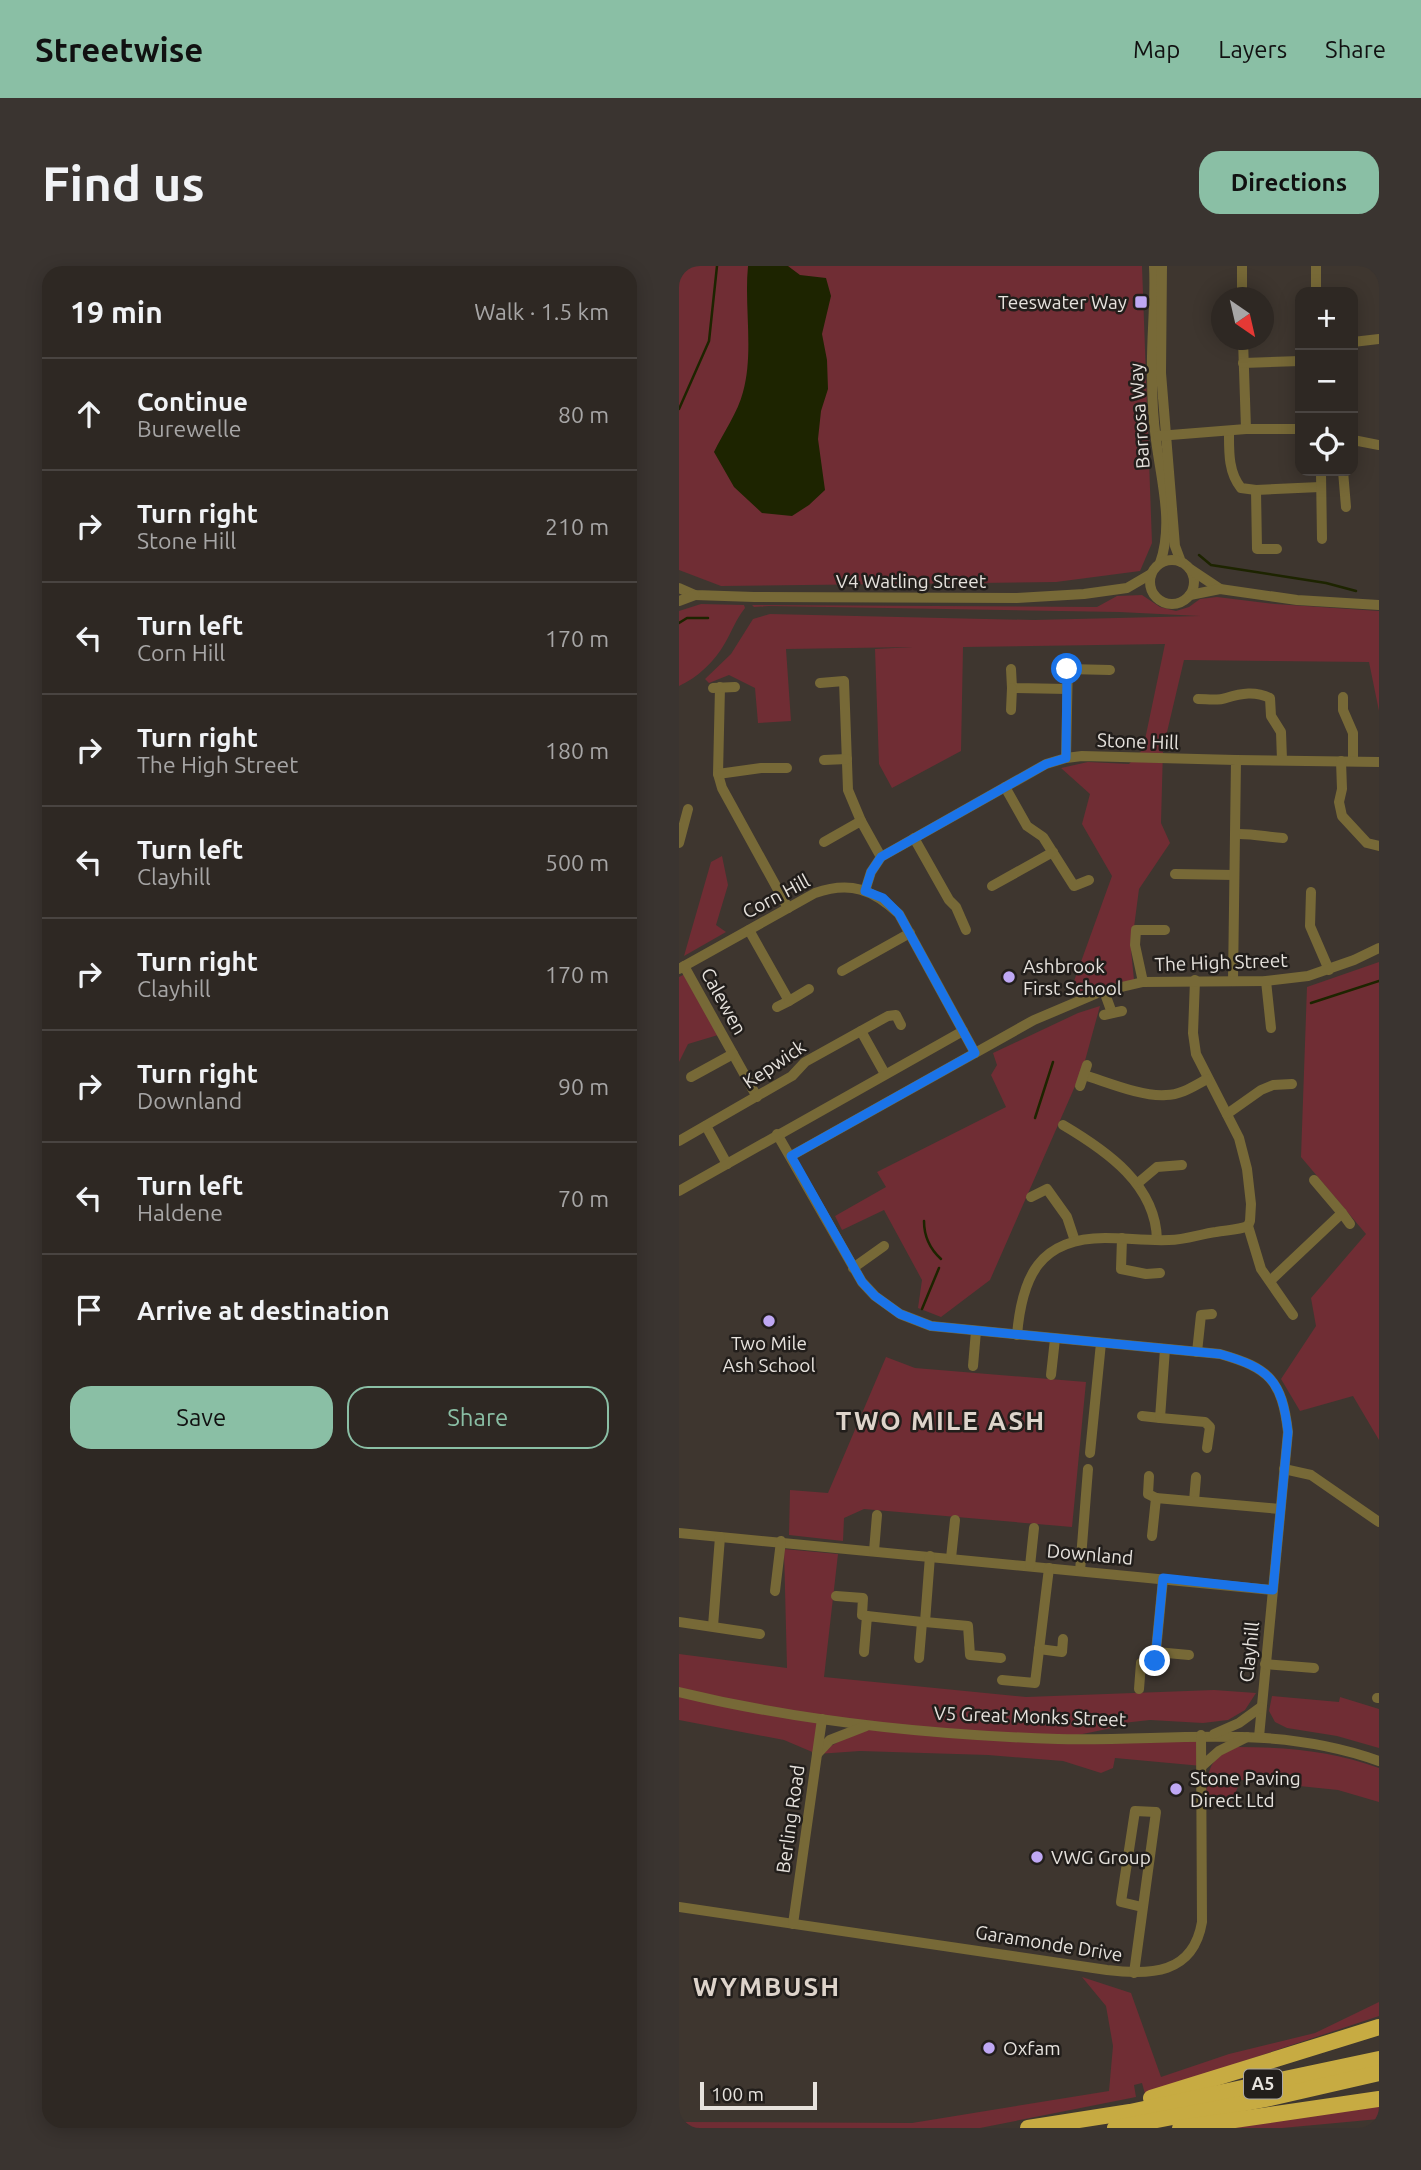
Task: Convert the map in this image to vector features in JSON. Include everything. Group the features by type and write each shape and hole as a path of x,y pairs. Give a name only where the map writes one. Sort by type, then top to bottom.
{"highway":[{"path":"1036,2127 1177,2091 1379,2027"},
{"name":"A5","path":"1036,2127 1171,2104 1379,2059"},
{"name":"A5","path":"1115,2128 1266,2099 1379,2073"},
{"path":"1180,2128 1379,2099"}],"street":[{"name":"Barrosa Way","path":"1154,266 1152,373 1175,546 1186,566"},
{"name":"Barrosa Way","path":"1160,563 1166,547 1167,522 1160,435 1162,266"},
{"path":"1241,266 1242,287"},
{"path":"1316,266 1316,287"},
{"path":"1358,341 1379,339"},
{"path":"1243,350 1246,429"},
{"path":"1243,363 1295,361"},
{"path":"1160,435 1246,429 1295,429"},
{"path":"1229,431 1229,460 1241,488 1256,490 1320,487"},
{"path":"1358,441 1379,445"},
{"path":"1321,476 1322,539"},
{"path":"1343,476 1346,508"},
{"path":"1256,490 1253,549 1277,549"},
{"path":"1220,589 1186,566 1171,560 1160,563 1151,574 1150,584 1155,596 1170,604 1181,602 1190,595 1220,589 1297,600 1379,605"},
{"path":"1186,566 1194,580 1190,595"},
{"name":"V4 Watling Street","path":"679,601 695,595 889,599 1017,598 1084,594 1126,588 1151,574"},
{"name":"V4 Watling Street","path":"679,588 695,595"},
{"name":"V4 Watling Street","path":"1126,588 1155,596"},
{"path":"1066,758 1068,666 1110,670"},
{"path":"1011,669 1011,710"},
{"path":"820,682 844,678 848,790 860,821 881,857 871,872 865,891"},
{"path":"735,687 716,687 718,774 729,803 788,908"},
{"path":"1012,688 1067,689"},
{"path":"1198,699 1225,699 1235,694 1261,694 1270,698 1271,716 1281,732 1282,760"},
{"path":"1343,697 1343,710 1353,733 1339,802 1342,816 1367,843 1379,846"},
{"name":"Stone Hill","path":"881,857 1046,764 1066,758 1379,762"},
{"path":"824,761 847,760"},
{"path":"1233,981 1236,760"},
{"path":"718,774 761,768 787,768"},
{"path":"1005,787 1027,826 1044,837 1072,890 1089,880"},
{"path":"679,843 689,818"},
{"path":"824,842 860,821"},
{"path":"1235,834 1257,833 1268,838 1283,838"},
{"path":"914,838 949,900 956,907 966,930"},
{"path":"992,886 1053,852"},
{"path":"1174,874 1234,875"},
{"name":"Corn Hill","path":"682,967 815,893 829,888 848,887 865,891 883,898 899,914 975,1053"},
{"path":"1314,898 1310,926 1329,970"},
{"path":"749,930 789,1001"},
{"path":"1143,982 1135,945 1136,930 1165,930"},
{"path":"842,971 910,933"},
{"name":"The High Street","path":"791,1156 1067,1004 1104,991 1143,982 1266,981 1308,976 1329,970 1379,948"},
{"name":"Calewen","path":"682,967 757,1097"},
{"path":"1195,980 1193,1033 1196,1054 1239,1138 1247,1169 1251,1204 1248,1226 1261,1269 1293,1315"},
{"path":"1266,981 1271,1028"},
{"path":"777,1007 809,989"},
{"path":"1104,991 1113,1013"},
{"name":"Kepwick","path":"679,1141 792,1076 805,1062 861,1031 896,1014 901,1025"},
{"path":"861,1031 885,1074"},
{"path":"679,1191 963,1031"},
{"name":"Calewen","path":"691,1077 733,1054"},
{"path":"1083,1075 1166,1096 1186,1091 1207,1079"},
{"path":"1227,1114 1273,1084 1292,1084"},
{"path":"1063,1125 1086,1133 1138,1184 1152,1210 1157,1240"},
{"path":"706,1126 727,1164"},
{"path":"777,1134 791,1156"},
{"name":"Clayhill","path":"791,1156 862,1282 875,1296 900,1314 931,1326 1220,1354 1251,1363 1267,1375 1279,1390 1288,1432 1261,1707 1254,1736"},
{"path":"1138,1184 1157,1167 1174,1161"},
{"path":"1040,1178 1067,1217 1075,1241"},
{"path":"1314,1180 1349,1224"},
{"path":"1031,1197 1047,1189"},
{"path":"1270,1281 1342,1213"},
{"path":"1017,1335 1025,1284 1046,1255 1059,1246 1075,1241 1122,1238 1193,1238 1248,1226"},
{"path":"1122,1238 1121,1269 1146,1274 1160,1273"},
{"path":"853,1268 884,1246"},
{"path":"1274,1310 1285,1303"},
{"path":"1197,1352 1204,1312"},
{"path":"973,1366 976,1331"},
{"path":"1051,1375 1055,1339"},
{"path":"1090,1453 1101,1343"},
{"path":"1160,1418 1165,1349"},
{"path":"1142,1416 1205,1422 1210,1427 1207,1448"},
{"path":"1092,1431 1105,1432"},
{"path":"1080,1571 1088,1469"},
{"path":"1284,1469 1311,1475 1379,1522"},
{"path":"1149,1476 1148,1494 1156,1497 1280,1509"},
{"path":"1193,1500 1196,1477"},
{"path":"1152,1536 1156,1497"},
{"path":"874,1551 877,1515"},
{"path":"951,1558 954,1520"},
{"name":"Downland","path":"1030,1566 1034,1528"},
{"name":"Downland","path":"679,1533 1273,1590"},
{"path":"713,1626 720,1537"},
{"path":"775,1591 781,1542"},
{"path":"919,1658 930,1556"},
{"path":"1002,1680 1035,1684 1049,1568"},
{"path":"1139,1689 1141,1663 1155,1661 1163,1578"},
{"path":"836,1596 863,1598 862,1615 968,1626 970,1655 1001,1658"},
{"path":"864,1653 867,1616"},
{"path":"680,1622 760,1634"},
{"path":"1060,1664 1063,1639"},
{"path":"1039,1649 1062,1652"},
{"path":"1156,1652 1189,1655"},
{"path":"1265,1664 1314,1668"},
{"name":"V5 Great Monks Street","path":"679,1692 762,1709 869,1726 1058,1739 1254,1736 1335,1748 1379,1761"},
{"path":"1207,1735 1239,1723 1261,1707"},
{"name":"Berling Road","path":"793,1924 822,1719"},
{"path":"817,1754 830,1740 869,1726"},
{"name":"Garamonde Drive","path":"679,1907 1134,1973 1151,1973 1172,1966 1191,1952 1200,1933 1202,1766 1207,1735"},
{"path":"1202,1766 1219,1751 1254,1736"},
{"path":"1134,1973 1156,1812 1135,1811 1121,1902 1142,1906"}],"shaded area":[{"path":"679,266 1142,266 1152,543 1140,571 1056,582 721,586 679,570"},
{"path":"748,266 788,266 800,275 826,278 831,296 822,334 827,360 828,389 821,411 818,439 825,490 792,516 762,513 734,487 714,452 738,407 746,377"},
{"path":"1142,595 1160,607 1176,611 1189,607 1200,599 1217,597 1379,611 1379,711 1369,662 1184,660 1163,749 1161,823 1170,843 1139,889 1131,950 1134,980 1069,995 1112,876 1082,824 1090,794 1061,768 1088,762 1129,764 1143,749 1165,644 963,647 961,751 892,788 879,764 875,649 913,647 786,649 791,721 758,723 755,688 729,675 709,683 705,679 731,654 753,619 770,614 1034,620 1200,616 752,605 1097,607 1117,596"},
{"path":"701,604 744,605 745,608 711,662 699,674 679,686 679,611"},
{"path":"722,856 728,885 716,925 726,932 684,956 711,862"},
{"path":"1379,962 1379,1440 1353,1396 1300,1411 1281,1379 1316,1326 1311,1298 1366,1234 1301,1157 1307,987"},
{"path":"685,974 718,1035 688,1044 679,1062 679,977"},
{"path":"1100,1006 1083,1068 990,1280 941,1317 918,1308 922,1280 884,1210 842,1230 835,1216 886,1187 877,1172 1006,1107 991,1075 997,1065 993,1053 1078,1013"},
{"path":"886,1357 915,1368 1086,1382 1072,1527 864,1509 844,1518 843,1541 789,1535 790,1490 828,1493"},
{"path":"784,1549 838,1554 824,1677 1026,1697 1214,1690 1256,1693 1245,1710 1228,1720 1203,1723 1150,1720 1114,1724 1112,1728 1063,1738 1201,1735 1202,1766 1115,1758 1113,1768 1101,1773 1063,1761 988,1755 860,1751 817,1754 784,1740 679,1720 679,1654 787,1668","holes":["822,1720 867,1726 818,1753"]},
{"path":"1272,1696 1339,1702 1340,1697 1379,1709 1379,1748 1337,1736 1287,1728 1275,1722 1269,1711"},
{"path":"1237,1747 1309,1751 1379,1768 1379,1802 1338,1790 1241,1780 1230,1805 1215,1804 1206,1793 1210,1769 1216,1759"},
{"path":"1082,1977 1131,1993 1161,2077 1229,2054 1315,2033 1379,2002 1379,2016 1145,2094 1142,2083 1134,2085 1136,2097 980,2128 679,2128 679,2122 912,2123 1109,2091 1113,2046 1106,2006"},
{"path":"1379,2105 1379,2119 1282,2128 1220,2128"}],"waterway":[{"path":"679,409 709,341 717,266"},
{"path":"1199,555 1211,565 1326,583 1356,591"},
{"path":"679,623 687,618 708,618"},
{"path":"1311,1003 1379,981"},
{"path":"1035,1118 1053,1062"},
{"path":"924,1221 928,1242 941,1259"},
{"path":"922,1309 939,1268"}],"place":[{"name":"Teeswater Way","path":"1141,302"},
{"name":"Ashbrook First School","path":"1009,977"},
{"name":"Two Mile Ash School","path":"769,1321"},
{"name":"Stone Paving Direct Ltd","path":"1176,1789"},
{"name":"VWG Group","path":"1037,1857"},
{"name":"Oxfam","path":"989,2048"}],"district":[{"name":"TWO MILE ASH","path":"941,1421"},
{"name":"WYMBUSH","path":"767,1987"}],"route":[{"path":"1067,669 1066,758 1046,764 881,857 871,872 865,891 883,898 899,914 975,1053 791,1156 862,1282 875,1296 900,1314 931,1326 1220,1354 1251,1363 1267,1375 1279,1390 1288,1432 1273,1590 1163,1578 1155,1661"}]}
